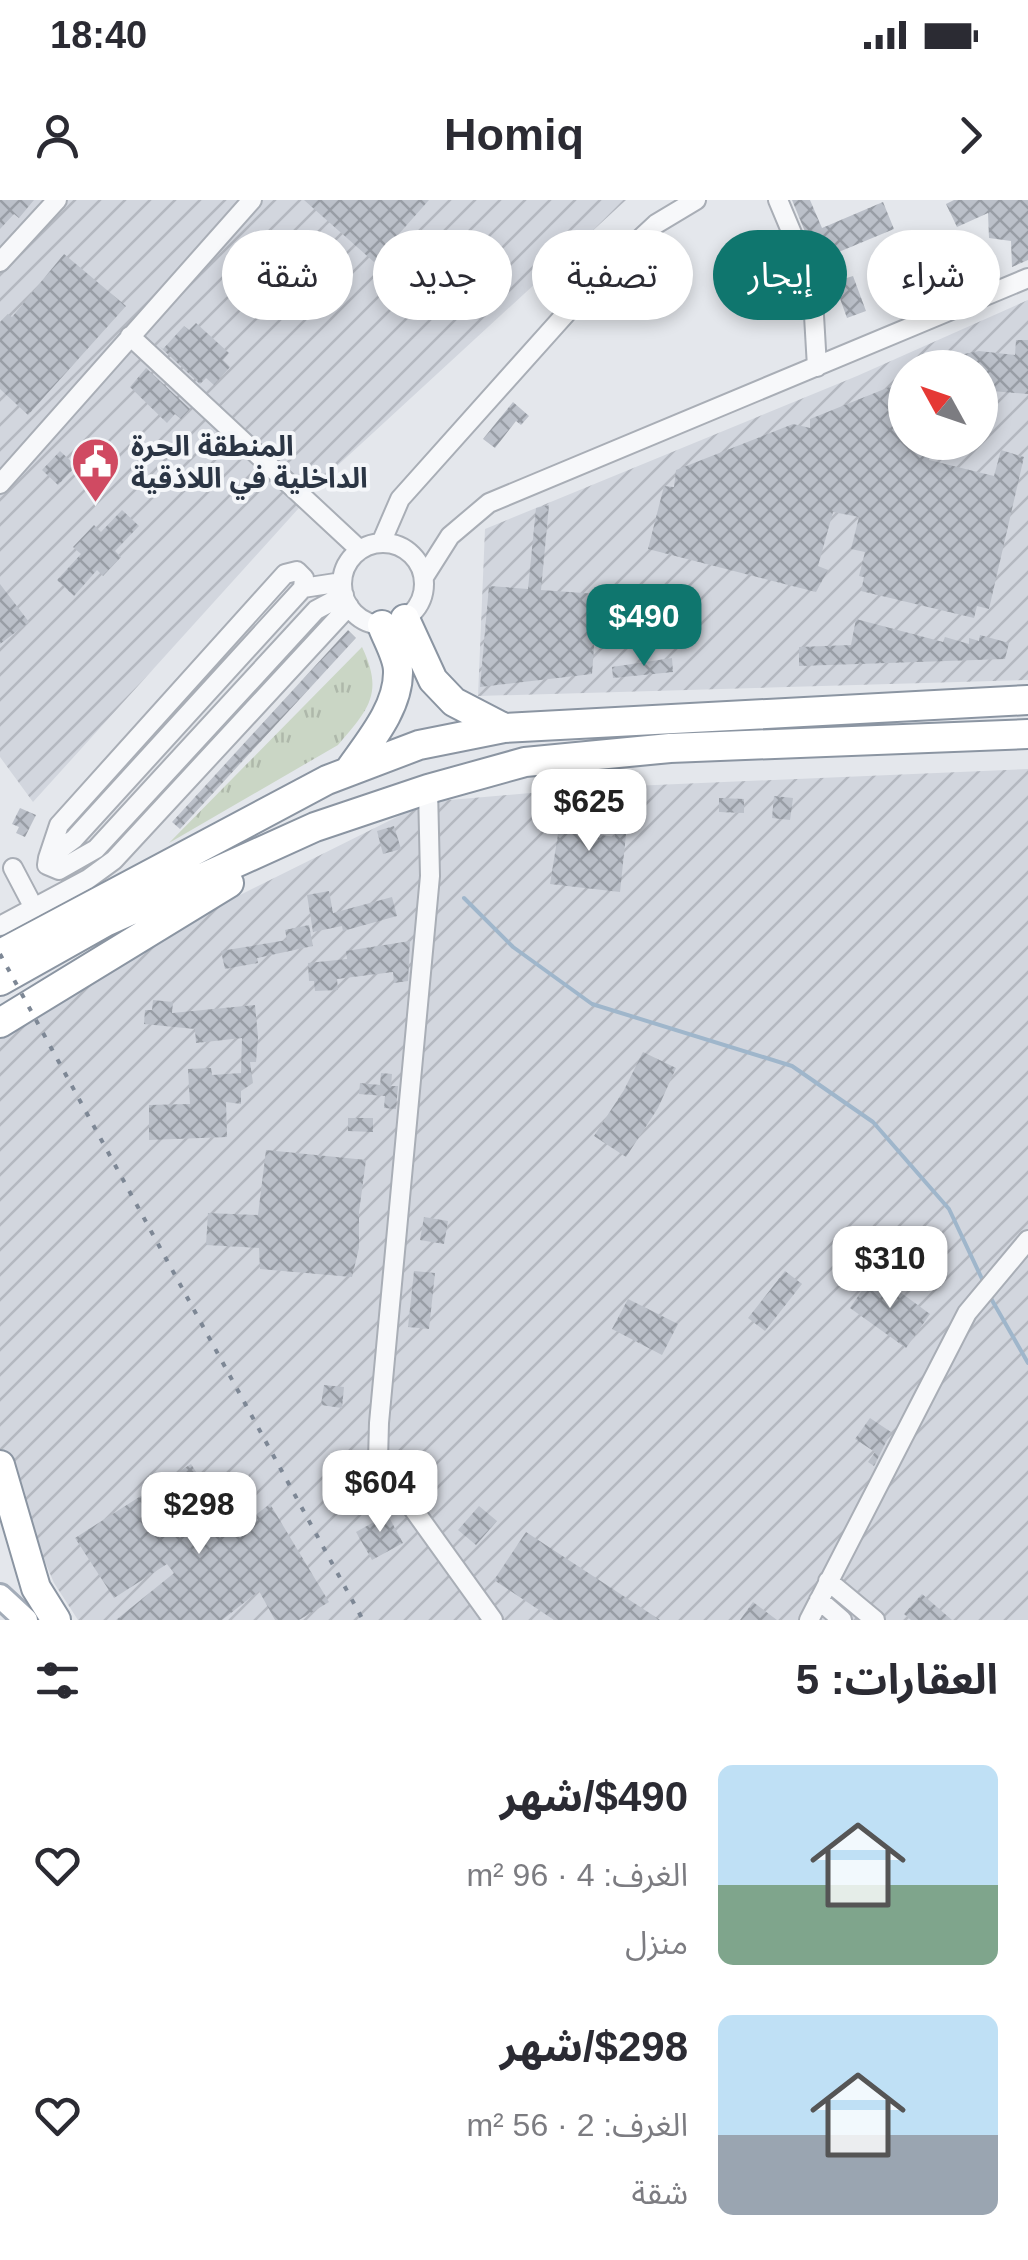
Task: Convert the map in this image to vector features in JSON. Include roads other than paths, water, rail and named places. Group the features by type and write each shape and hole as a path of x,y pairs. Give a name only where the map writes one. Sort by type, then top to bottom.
{"highway":[{"path":"393,622 433,680 454,702 504,728"},
{"path":"348,772 393,700 398,669 393,622"},
{"path":"0,954 348,772 419,745 504,728 1028,700"},
{"path":"0,981 106,922 315,827 525,762 670,748 1028,734"},
{"path":"0,1023 222,888 276,847"},
{"path":"0,1466 36,1588 56,1620"}],"main road":[{"path":"0,1596 26,1620"}],"street":[{"path":"0,262 57,200"},
{"path":"0,484 252,200"},
{"path":"381,543 400,499 596,280 656,224 696,200"},
{"path":"778,200 812,282 817,367"},
{"path":"345,595 357,616 393,622 421,601 424,577 450,536 489,503 1028,278"},
{"path":"130,336 360,550"},
{"path":"0,926 88,879 114,860 345,595 350,559 360,550 381,543 393,544 414,556 424,577"},
{"path":"303,588 345,595 316,610 96,849 59,870 47,865 48,858 74,839 303,588"},
{"path":"428,789 430,876 378,1460 493,1620"},
{"path":"13,868 34,908"},
{"path":"809,1620 967,1312 1028,1240"},
{"path":"828,1581 874,1620"},
{"path":"819,1600 842,1620"}],"waterway":[{"path":"464,898 513,947 592,1004 792,1066 873,1122 949,1209 983,1281"},
{"path":"989,1295 1028,1363"}],"railway":[{"path":"0,954 363,1620"}],"place":[{"name":"المنطقة الحرة الداخلية في اللاذقية","path":"96,504"}]}
